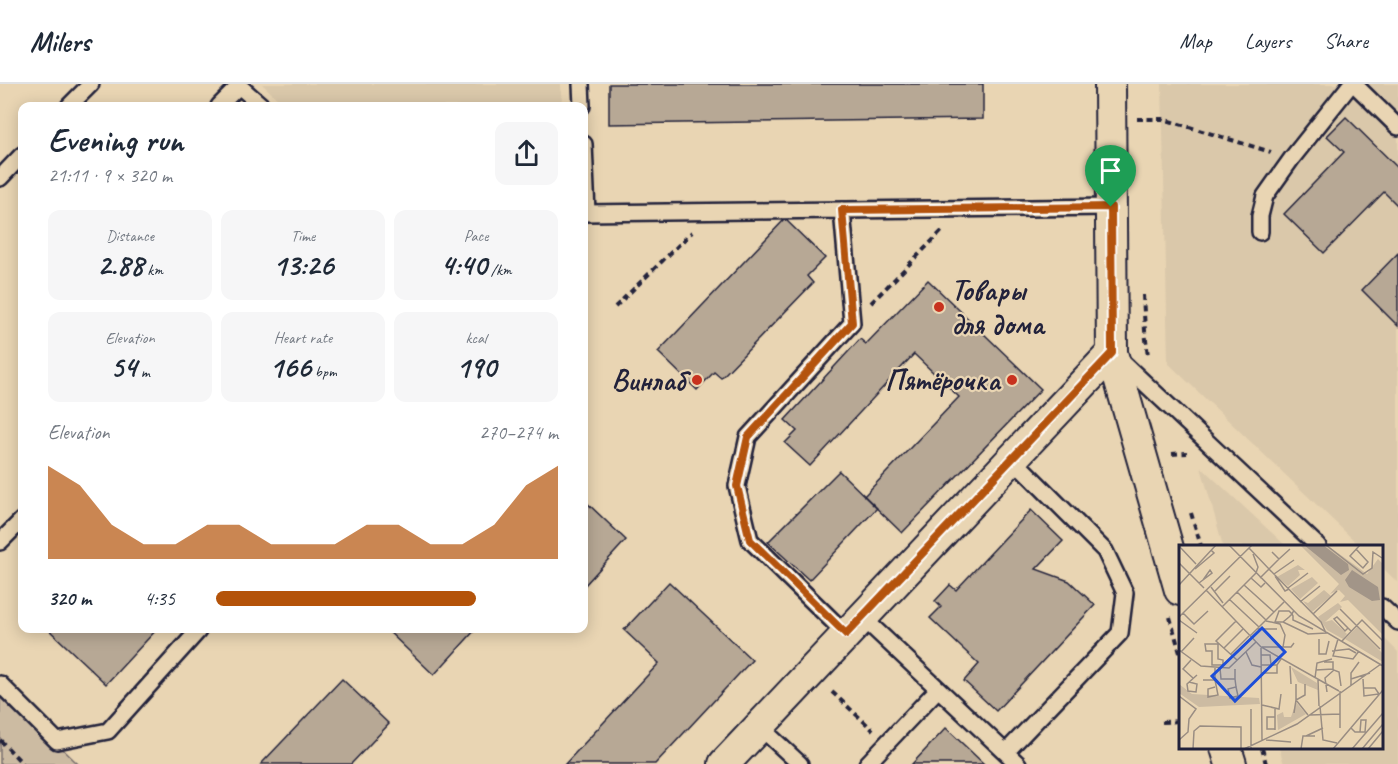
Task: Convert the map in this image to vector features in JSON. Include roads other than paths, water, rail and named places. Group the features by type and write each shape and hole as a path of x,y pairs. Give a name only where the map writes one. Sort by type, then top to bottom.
{"street":[{"path":"1110,84 1112,353 1179,587"},
{"path":"724,764 1112,353"},
{"path":"1227,749 1231,764"}],"lane":[{"path":"73,102 91,84"},
{"path":"581,84 582,102"},
{"path":"1260,232 1260,216 1265,196 1292,158 1353,84 1398,127"},
{"path":"223,102 238,85 257,102"},
{"path":"0,178 18,159"},
{"path":"588,213 1111,207"},
{"path":"842,210 852,323 748,437 737,486 750,540 854,626 938,689 1018,764"},
{"path":"1112,353 1317,545"},
{"path":"1006,752 1120,633 1125,593 1105,551 1012,458"},
{"path":"0,542 18,524"},
{"path":"1383,608 1398,622"},
{"path":"0,684 57,741 108,731 196,633"},
{"path":"867,764 938,689"},
{"path":"759,726 800,764"}],"place":[{"name":"Товары для дома","path":"939,307"},
{"name":"Винлаб","path":"697,380"},
{"name":"Пятёрочка","path":"1012,380"}]}
